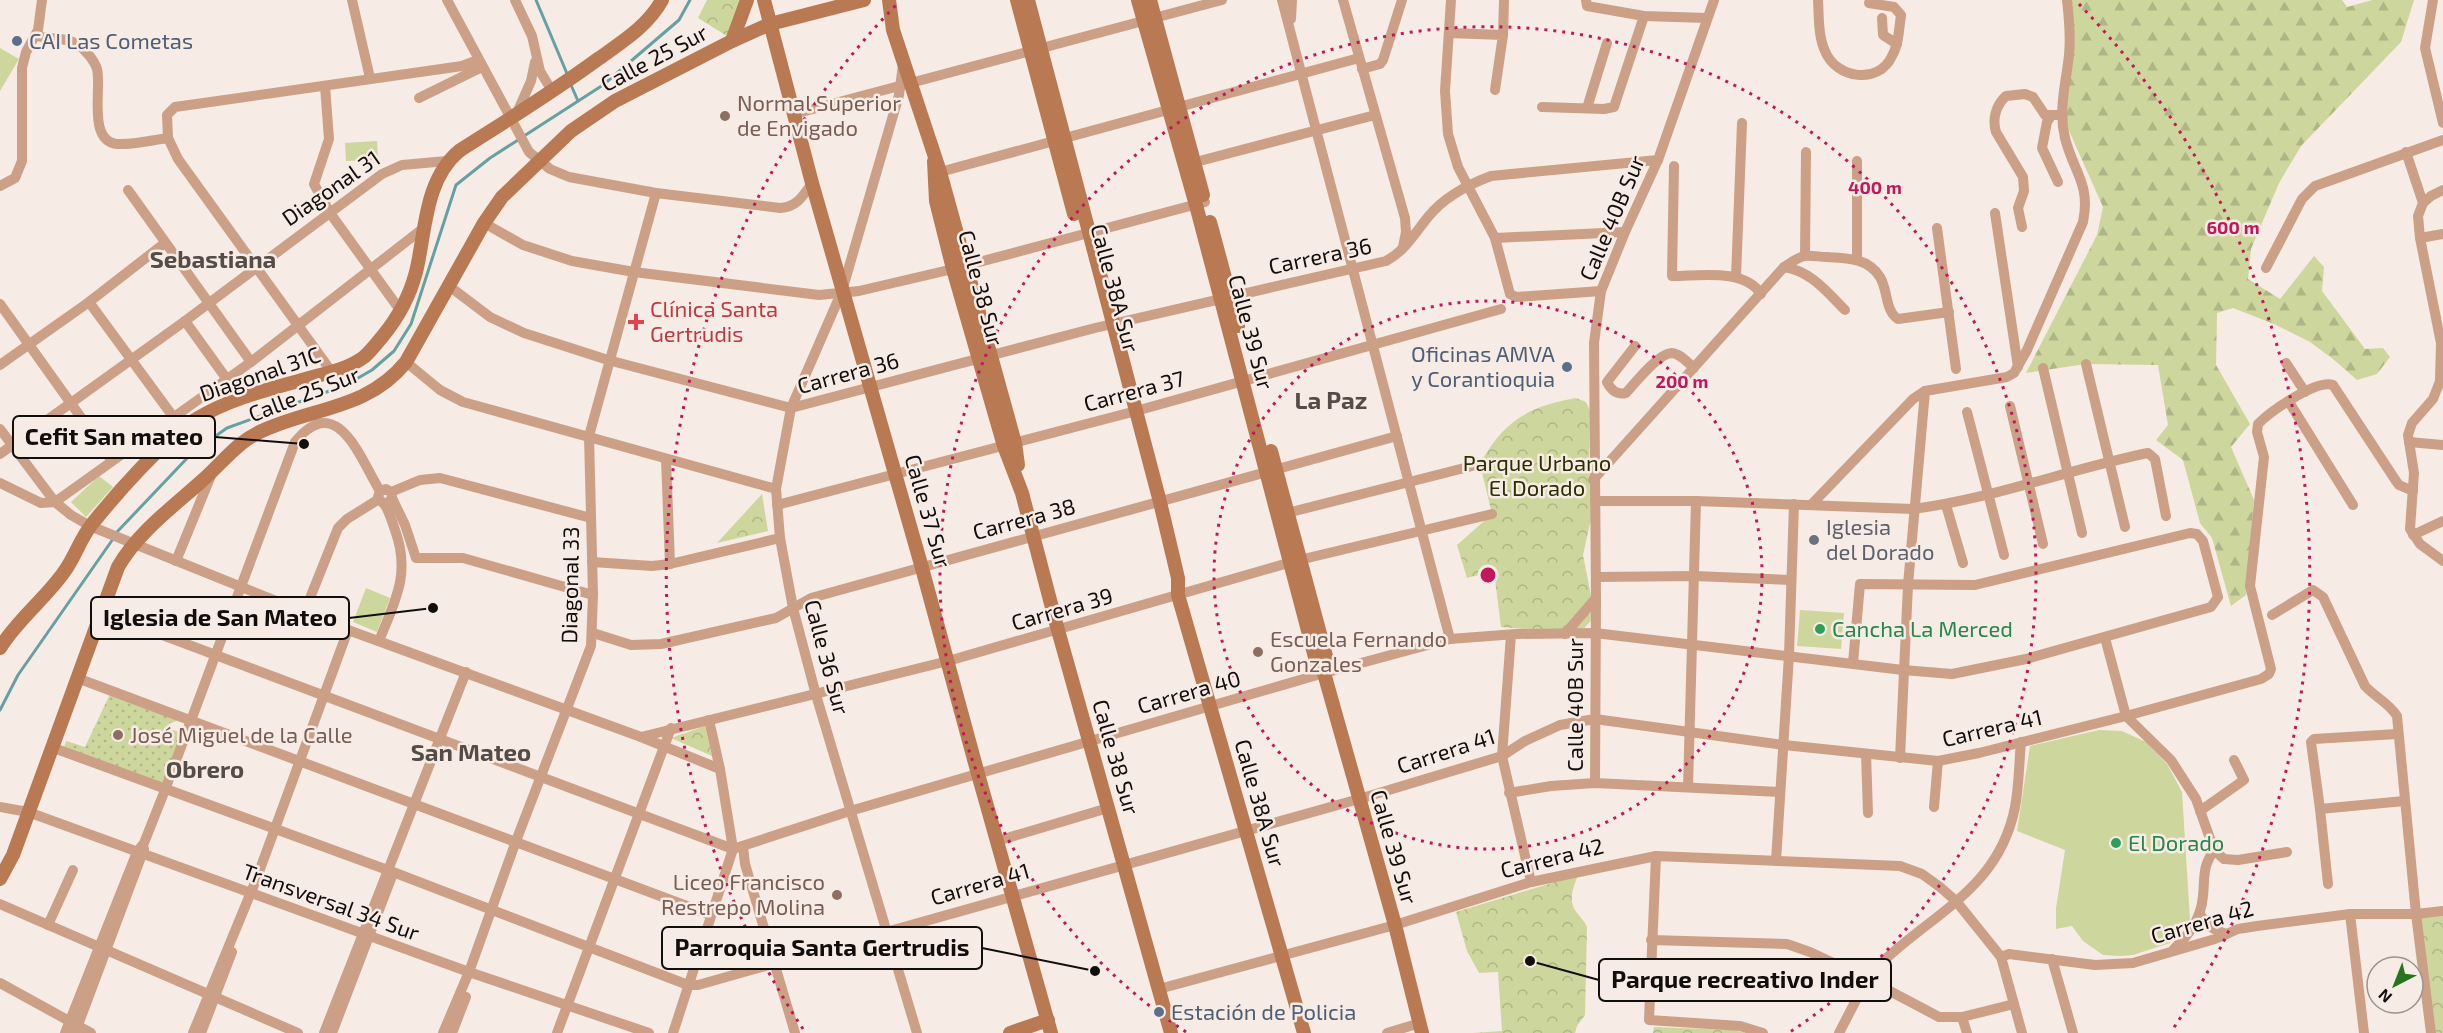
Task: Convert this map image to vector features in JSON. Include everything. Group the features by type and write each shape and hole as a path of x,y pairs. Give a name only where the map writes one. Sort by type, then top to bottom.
{"main road":[{"path":"447,161 557,88 646,23 662,0"},
{"path":"732,40 747,0"},
{"name":"Calle 37 Sur","path":"764,0 812,183 922,568 1049,1027"},
{"name":"Calle 25 Sur","path":"0,879 13,855 118,567 134,544 247,438 302,416 335,408 368,393 394,377 406,362 484,224 533,156 592,116 732,40 770,24 864,0"},
{"name":"Calle 38 Sur","path":"889,0 893,30 903,61 906,85 937,166 936,201 959,267 1010,445 1058,631 1171,1033"},
{"name":"Calle 38A Sur","path":"1017,0 1036,48"},
{"name":"Calle 38A Sur","path":"1028,0 1036,48 1155,504 1178,578 1177,590 1304,1033"},
{"name":"Calle 39 Sur","path":"1138,0 1149,19 1295,561 1326,656 1324,673 1395,925 1421,1028"},
{"name":"Calle 39 Sur","path":"1149,19 1150,0"},
{"name":"Diagonal 31C","path":"0,648 27,613 64,572 90,526 138,472 182,429 213,410 242,398 332,372 364,357 382,337 400,310 416,273 431,195 437,178 447,161"},
{"name":"Calle 39 Sur","path":"1271,471 1287,513 1295,561"},
{"path":"1010,1033 1049,1027"}],"street":[{"path":"0,186 8,183 20,171 22,68 26,52 40,24 42,0"},
{"path":"352,0 370,78"},
{"path":"447,0 480,63 513,117 518,134 533,156 550,170 570,177 656,192 780,208 793,206 812,183"},
{"path":"515,0 532,36 540,70 557,88"},
{"path":"794,114 1222,0"},
{"path":"1282,0 1450,639"},
{"path":"1290,28 1292,0"},
{"path":"1343,0 1405,218 1406,232 1402,250"},
{"path":"937,166 1059,139 1301,74 1360,64 1380,64 1402,0"},
{"path":"1451,0 1445,91 1448,134 1458,166 1495,238 1510,294 1516,297 1601,291"},
{"path":"1495,90 1503,35 1504,0"},
{"name":"Calle 40B Sur","path":"1595,783 1594,343 1601,291 1624,232 1658,160 1714,0"},
{"path":"1818,0 1821,40 1825,53 1834,65 1847,73 1862,75 1873,74 1885,66 1892,57 1897,44 1901,15 1894,7 1869,3"},
{"path":"1811,505 1913,399 1925,392 2007,377 2018,367 2085,214 2086,193 2056,116 2069,55 2067,0"},
{"path":"2433,0 2425,48 2443,123"},
{"path":"1586,3 1644,16 1707,18"},
{"path":"1542,107 1604,109 1614,107 1644,16"},
{"path":"1882,18 1883,35 1897,44"},
{"path":"1449,33 1503,35"},
{"path":"36,36 65,40 85,50 94,64 99,82 96,108 104,135 109,142 138,143 168,138"},
{"path":"1587,108 1607,43"},
{"path":"513,117 531,81 536,58"},
{"path":"419,98 480,63"},
{"path":"332,372 178,159 168,138 167,118 170,111 175,107 370,78 465,70"},
{"name":"Calle 36 Sur","path":"906,85 842,291 791,408 776,489 780,538 793,608 850,811 917,1033"},
{"path":"325,86 329,139 314,184 330,213 400,310"},
{"path":"2022,227 2018,208 2024,191 2024,177 1996,132 1994,119 2000,103 2009,94 2025,94 2033,97 2043,113 2056,116"},
{"path":"1189,164 1375,115"},
{"path":"2056,116 2046,122 2042,148 2058,182"},
{"path":"1736,277 1742,123"},
{"path":"2265,268 2307,191 2315,186 2443,140"},
{"path":"1805,256 1806,152"},
{"path":"2406,152 2423,203"},
{"name":"Carrera 36","path":"791,408 1108,325 1386,261 1402,250 1429,216 1467,185 1491,176 1658,160"},
{"path":"1857,160 1857,258"},
{"name":"Diagonal 31","path":"0,454 391,169 402,165 447,161"},
{"path":"1674,166 1672,276 1736,277 1755,284 1761,294"},
{"path":"128,190 251,362"},
{"path":"2443,190 2423,203 2418,216 2442,357 2440,381 2436,393 2412,423 2409,442 2414,473 2410,522 2413,535 2427,551 2443,561"},
{"name":"Diagonal 33","path":"450,1031 472,973 491,909 587,658 593,633 589,436 608,360 656,192"},
{"path":"484,224 523,245 572,261 634,272 819,295 859,291 959,267 1200,203"},
{"path":"1995,213 2018,367"},
{"path":"0,483 41,503 55,502 251,362 425,227"},
{"path":"1937,228 1956,369"},
{"path":"1495,238 1624,232"},
{"path":"2420,238 2443,234"},
{"path":"0,365 89,302 165,243"},
{"path":"1593,480 1784,267 1805,256 1857,258 1873,268 1884,284 1891,311 1898,319 1949,312"},
{"path":"1784,267 1796,269 1816,281 1845,310"},
{"path":"449,286 490,317 506,326 608,360 791,408"},
{"path":"89,302 182,429"},
{"path":"0,304 112,461"},
{"name":"Carrera 37","path":"777,505 1010,445 1502,309"},
{"path":"185,321 226,378"},
{"path":"1635,346 1607,382 1611,390 1620,394 1626,393 1660,357 1671,353 1679,355 1694,368"},
{"path":"406,362 451,397 776,489"},
{"path":"2286,363 2306,392"},
{"path":"2086,364 2125,527"},
{"path":"2043,368 2082,532"},
{"path":"2353,505 2289,402 2324,384 2335,387 2399,485 2413,491"},
{"path":"1900,758 1913,509 1925,392"},
{"name":"Carrera 41","path":"688,985 712,983 1012,895 1359,799 1502,756 1548,730 1572,722 1595,719 1784,745 1938,761 2126,716 2261,679 2269,674 2271,669 2250,586 2264,457 2256,429 2259,422 2289,402"},
{"path":"2010,406 2043,544"},
{"path":"1967,412 2004,555"},
{"path":"72,1029 165,790 295,442 301,434 319,424 334,424 345,432 405,525 416,558 463,558 593,595"},
{"path":"0,429 55,502 90,526 348,630 641,737 720,769"},
{"name":"Carrera 38","path":"593,633 630,645 662,644 776,618 811,598 1397,436"},
{"path":"2409,442 2443,445"},
{"path":"1594,501 1696,501 1913,509 1946,505 2109,461 2148,453 2155,459 2166,516"},
{"path":"666,459 670,564"},
{"path":"1287,513 1480,464"},
{"path":"176,561 214,470"},
{"path":"304,613 338,528 347,519 420,480 440,478 591,518"},
{"path":"379,641 399,592 403,567 400,543 385,497"},
{"path":"1688,787 1696,501"},
{"path":"1776,861 1784,745 1794,504"},
{"path":"1946,505 1963,563"},
{"name":"Carrera 39","path":"641,737 948,661 1058,631 1177,590 1492,514"},
{"path":"2413,535 2443,521"},
{"name":"Carrera 40","path":"738,847 850,811 1324,673 1450,639 1595,633 1952,674 2026,659 2105,638 2211,607 2218,597 2203,541 2197,534 2190,533 1975,585 1908,585"},
{"path":"592,562 652,566 670,564 780,538"},
{"path":"1596,577 1695,576 1791,580"},
{"path":"1853,663 1860,584 1908,585"},
{"path":"2272,615 2313,590 2318,592 2323,597 2365,686 2397,716 2416,914 2431,1033"},
{"path":"1565,634 1596,597"},
{"path":"101,612 639,813 738,847"},
{"path":"201,1033 212,996 348,630"},
{"path":"1511,635 1502,756 1531,882"},
{"path":"2105,638 2126,716 2171,760 2200,811 2214,850 2224,859 2238,860 2287,852"},
{"path":"332,1033 465,672"},
{"path":"77,678 615,877 711,915"},
{"path":"709,720 738,847 795,1033"},
{"path":"557,1033 671,728"},
{"path":"2328,884 2312,742 2314,739 2397,734"},
{"path":"1839,1033 1867,979 1886,957 1975,885 1993,864 2003,844 2015,808 2021,742"},
{"path":"51,747 165,790 391,868 688,985"},
{"path":"1866,754 1868,813"},
{"path":"2200,811 2244,780 2234,760"},
{"path":"1934,807 1938,761"},
{"path":"1509,793 1551,786 1595,783 1780,792"},
{"path":"2319,809 2404,801"},
{"name":"Transversal 34 Sur","path":"0,807 28,812 142,850 367,936 649,1033"},
{"path":"997,841 1108,808"},
{"path":"673,1033 711,915 729,864 738,847"},
{"path":"2171,952 2189,934 2200,914 2206,863 2214,850"},
{"path":"1656,856 1649,1020 1740,1026 1763,1033"},
{"name":"Carrera 42","path":"1159,989 1395,925 1531,882 1656,856 1900,866 1922,874 1956,901 2001,957 2009,954 2095,965 2133,963 2227,933 2257,926 2350,914 2416,914 2443,911"},
{"path":"729,864 740,868 749,877"},
{"path":"48,926 73,870"},
{"path":"1,906 298,1033"},
{"path":"2200,914 2207,926 2227,933"},
{"path":"2350,914 2364,1033"},
{"path":"324,1033 367,936"},
{"path":"1651,940 1787,944 1810,952 1867,979 1939,1017 1962,1017 2014,1004"},
{"path":"2001,957 2022,1033"},
{"path":"2052,959 2073,1033"},
{"path":"0,983 20,992 72,1029 91,1033"},
{"path":"193,1033 212,996"},
{"path":"1962,1017 1967,1033"},
{"path":"1387,1033 1421,1028"},
{"path":"450,1031 466,1033"}],"green space":[{"path":"707,0 740,0 727,36 698,18"},
{"path":"2067,0 2342,0 2347,7 2372,0 2414,0 2401,42 2301,146 2279,183 2251,249 2248,279 2280,299 2314,256 2324,267 2322,291 2365,349 2383,348 2390,357 2377,374 2357,380 2310,342 2274,324 2233,308 2217,313 2216,365 2250,424 2231,447 2254,500 2246,595 2231,606 2212,538 2200,523 2183,460 2156,440 2168,425 2158,365 2086,364 2026,373 2097,235 2103,207 2062,115"},
{"path":"0,48 19,59 0,91"},
{"path":"377,141 378,160 346,161 345,143"},
{"name":"Parque Urbano El Dorado","path":"1576,398 1586,402 1590,411 1589,468 1595,501 1583,555 1595,616 1580,633 1501,627 1494,571 1467,578 1457,545 1492,514 1480,464 1498,437 1519,418 1544,406"},
{"path":"99,476 113,487 86,517 71,502"},
{"path":"762,494 768,531 717,543"},
{"path":"366,588 390,598 377,632 353,622"},
{"name":"Cancha La Merced","path":"1800,610 1844,613 1841,649 1797,646"},
{"name":"José Miguel de la Calle","path":"111,692 180,720 170,723 172,730 184,733 163,784 64,748 66,741 85,747"},
{"path":"705,726 712,756 671,738"},
{"name":"El Dorado","path":"2099,730 2122,731 2146,742 2167,764 2182,792 2190,920 2170,943 2133,955 2103,955 2083,941 2072,926 2056,929 2056,908 2065,850 2017,831 2030,746"},
{"path":"1578,875 1572,901 1575,910 1587,927 1585,1015 1575,1033 1473,1033 1502,1031 1498,972 1479,973 1467,951 1456,912"},
{"path":"2443,916 2443,1033 2436,1033 2420,918"},
{"path":"1654,1027 1734,1030 1745,1033 1653,1033"}],"waterway":[{"path":"536,0 568,76"},
{"path":"524,136 603,85 679,20 690,0"},
{"path":"571,85 578,101"},
{"path":"116,533 193,452 227,428 346,385 372,370 394,351 411,324 456,185 490,158 518,140"},
{"path":"0,710 18,675 113,539"}],"place":[{"name":"CAI Las Cometas","path":"17,41"},
{"name":"Normal Superior de Envigado","path":"725,116"},
{"name":"Clínica Santa Gertrudis","path":"636,322"},
{"name":"Oficinas AMVA y Corantioquia","path":"1567,367"},
{"name":"Cefit San mateo","path":"304,444"},
{"name":"Iglesia del Dorado","path":"1814,540"},
{"name":"Iglesia de San Mateo","path":"433,608"},
{"name":"Cancha La Merced","path":"1820,629"},
{"name":"Escuela Fernando Gonzales","path":"1258,652"},
{"name":"José Miguel de la Calle","path":"118,735"},
{"name":"El Dorado","path":"2116,843"},
{"name":"Liceo Francisco Restrepo Molina","path":"837,895"},
{"name":"Parque recreativo Inder","path":"1530,961"},
{"name":"Parroquia Santa Gertrudis","path":"1095,971"},
{"name":"Estación de Policia","path":"1159,1012"}],"district":[{"name":"Sebastiana","path":"213,260"},
{"name":"La Paz","path":"1331,401"},
{"name":"San Mateo","path":"471,753"},
{"name":"Obrero","path":"205,770"}]}
